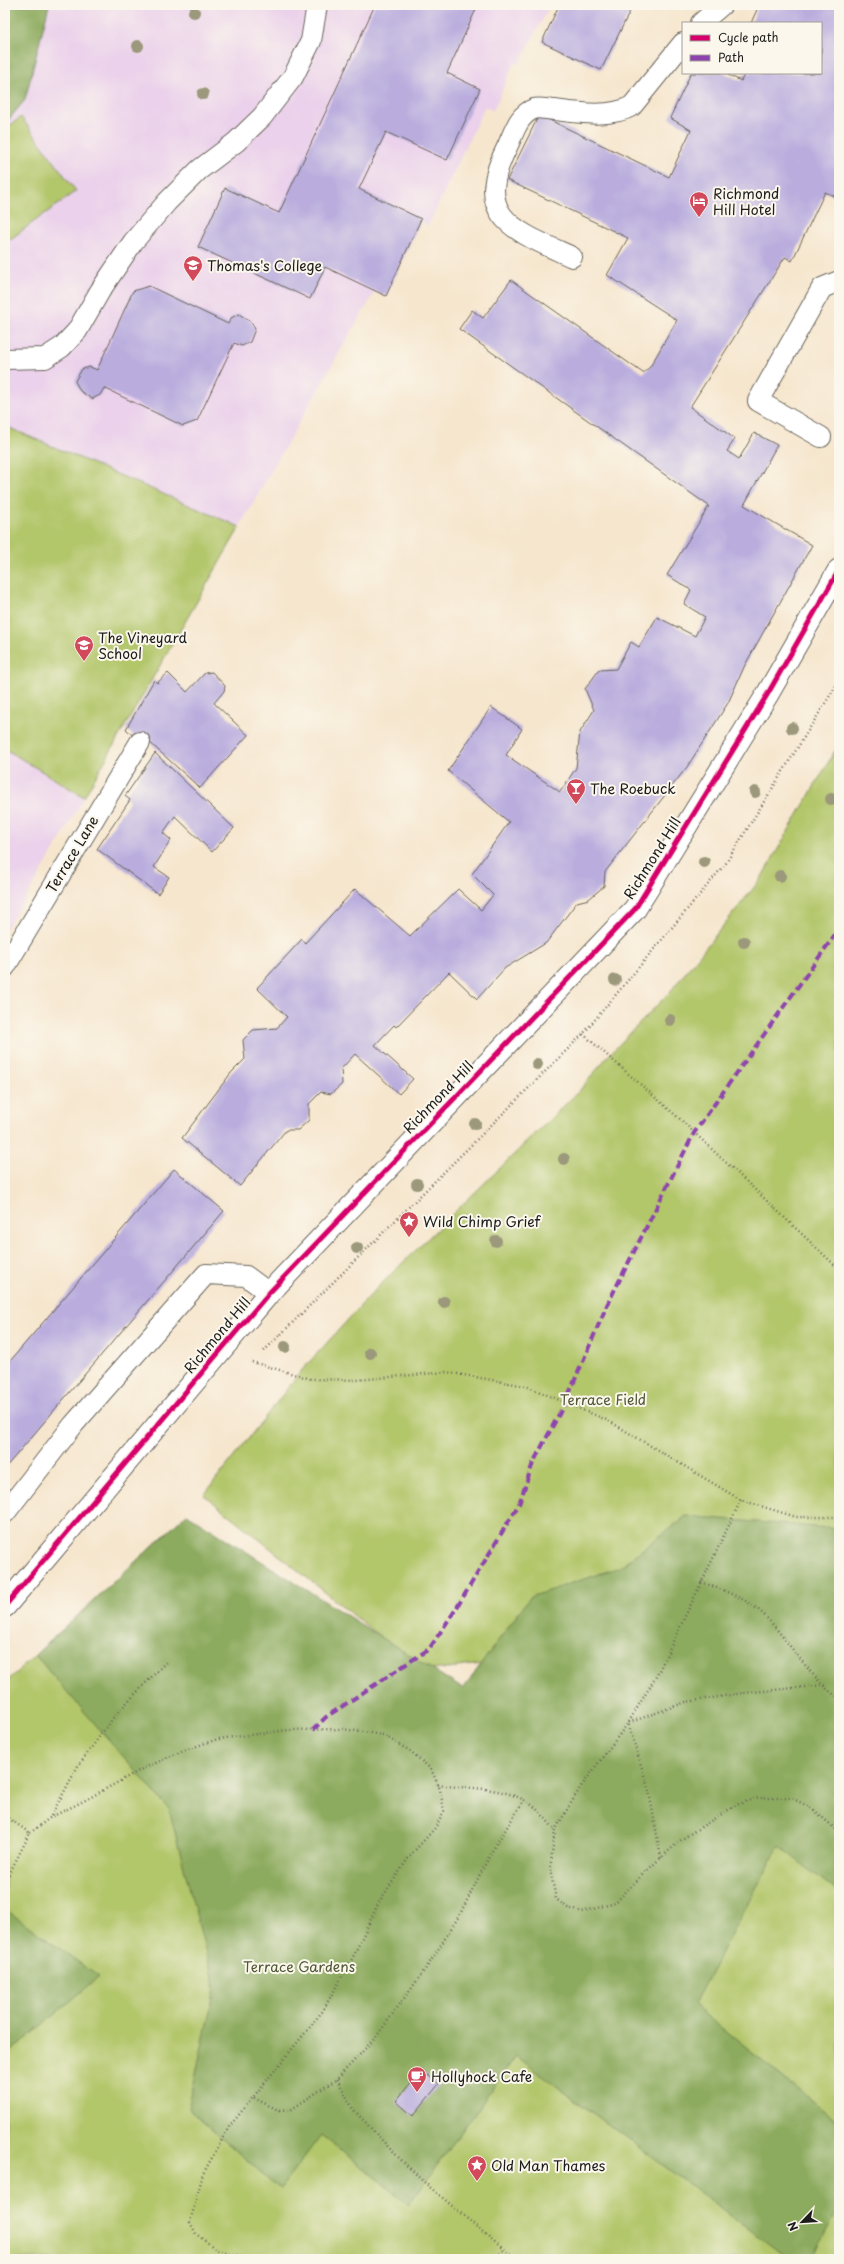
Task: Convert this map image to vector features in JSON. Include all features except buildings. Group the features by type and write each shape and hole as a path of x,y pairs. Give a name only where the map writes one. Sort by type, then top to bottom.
{"main road":[{"name":"Richmond Hill","path":"5,1606 268,1292 635,909 767,695 839,570"}],"lane":[{"path":"5,359 45,358 62,347 77,331 100,291 133,242 162,208 198,170 236,142 262,117 293,77 311,41 317,5"},
{"path":"702,22 722,5"},
{"path":"572,257 539,242 504,220 494,202 492,186 501,158 522,117 534,108 576,113 622,112 632,106 682,44"},
{"path":"821,437 758,401 822,288 839,281"},
{"name":"Terrace Lane","path":"5,967 140,742"},
{"path":"5,1513 74,1424 206,1274 246,1276 268,1292"}],"path":[{"path":"263,1351 583,1034 726,863 839,681"},
{"path":"583,1034 681,1120 839,1269"},
{"path":"247,1368 258,1357"},
{"path":"252,1362 311,1379 357,1380 447,1372 526,1386 609,1421 741,1500 796,1517 839,1517"},
{"path":"741,1500 657,1676 628,1723 580,1788 555,1830 550,1869 556,1899 568,1908 582,1912 615,1903 682,1839 736,1805 756,1798 792,1798 813,1809 839,1832"},
{"path":"701,1582 744,1599 762,1612 834,1695 839,1697"},
{"path":"51,1817 78,1766 116,1714 166,1662"},
{"path":"628,1723 686,1702 743,1693 825,1685"},
{"path":"628,1723 649,1791 661,1858"},
{"path":"5,1882 30,1833 51,1817 142,1769 185,1750 218,1739 289,1730 343,1729 383,1735 410,1751 431,1769 438,1785 444,1811 435,1828 409,1857 379,1902 352,1959 322,2012 254,2098 229,2127 203,2174 190,2222 196,2234 203,2242 216,2250 248,2259"},
{"path":"438,1785 501,1792 524,1800 542,1814 555,1830"},
{"path":"254,2098 278,2110 292,2109 337,2079 376,2037 429,1964 459,1916 492,1851 524,1800"},
{"path":"5,1816 30,1833"},
{"path":"337,2079 353,2109 378,2136 425,2183 503,2250 516,2259"},
{"path":"492,2259 503,2250"}],"shaded area":[{"name":"Thomas's College","path":"5,5 550,5 519,64 514,63 493,111 485,106 428,226 418,219 347,339 34,885 5,930"}],"green space":[{"path":"5,5 49,5 25,100 5,124"},
{"path":"21,117 76,191 5,243 5,129"},
{"name":"The Vineyard School","path":"5,426 240,527 84,797 5,749"},
{"name":"Terrace Field","path":"839,744 839,1758 541,1657 423,1671 204,1495 302,1370 377,1288 580,1090 608,1056 669,993 760,880"},
{"name":"Terrace Gardens","path":"187,1514 403,1691 839,1781 839,2259 5,2259 5,1683"},
{"name":"Terrace Gardens","path":"187,1514 463,1689 530,1597 620,1567 686,1516 839,1529 839,1893 779,1846 693,2005 839,2123 839,2208 811,2259 789,2259 516,2056 409,2204 321,2135 280,2189 188,2109 215,1988 169,1809 35,1655"},
{"path":"5,1909 99,1977 5,2056"}],"marked path":[{"path":"313,1730 326,1717 429,1649 456,1609 519,1504 533,1463 565,1403 607,1305 694,1133 839,929"}],"cycle path":[{"path":"5,1606 269,1293 635,909 767,695 839,570"}],"place":[{"name":"Richmond Hill Hotel","path":"699,218"},
{"name":"Thomas's College","path":"193,282"},
{"name":"The Vineyard School","path":"84,662"},
{"name":"The Roebuck","path":"576,805"},
{"name":"Wild Chimp Grief","path":"409,1238"},
{"name":"Hollyhock Cafe","path":"417,2093"},
{"name":"Old Man Thames","path":"477,2182"}]}
